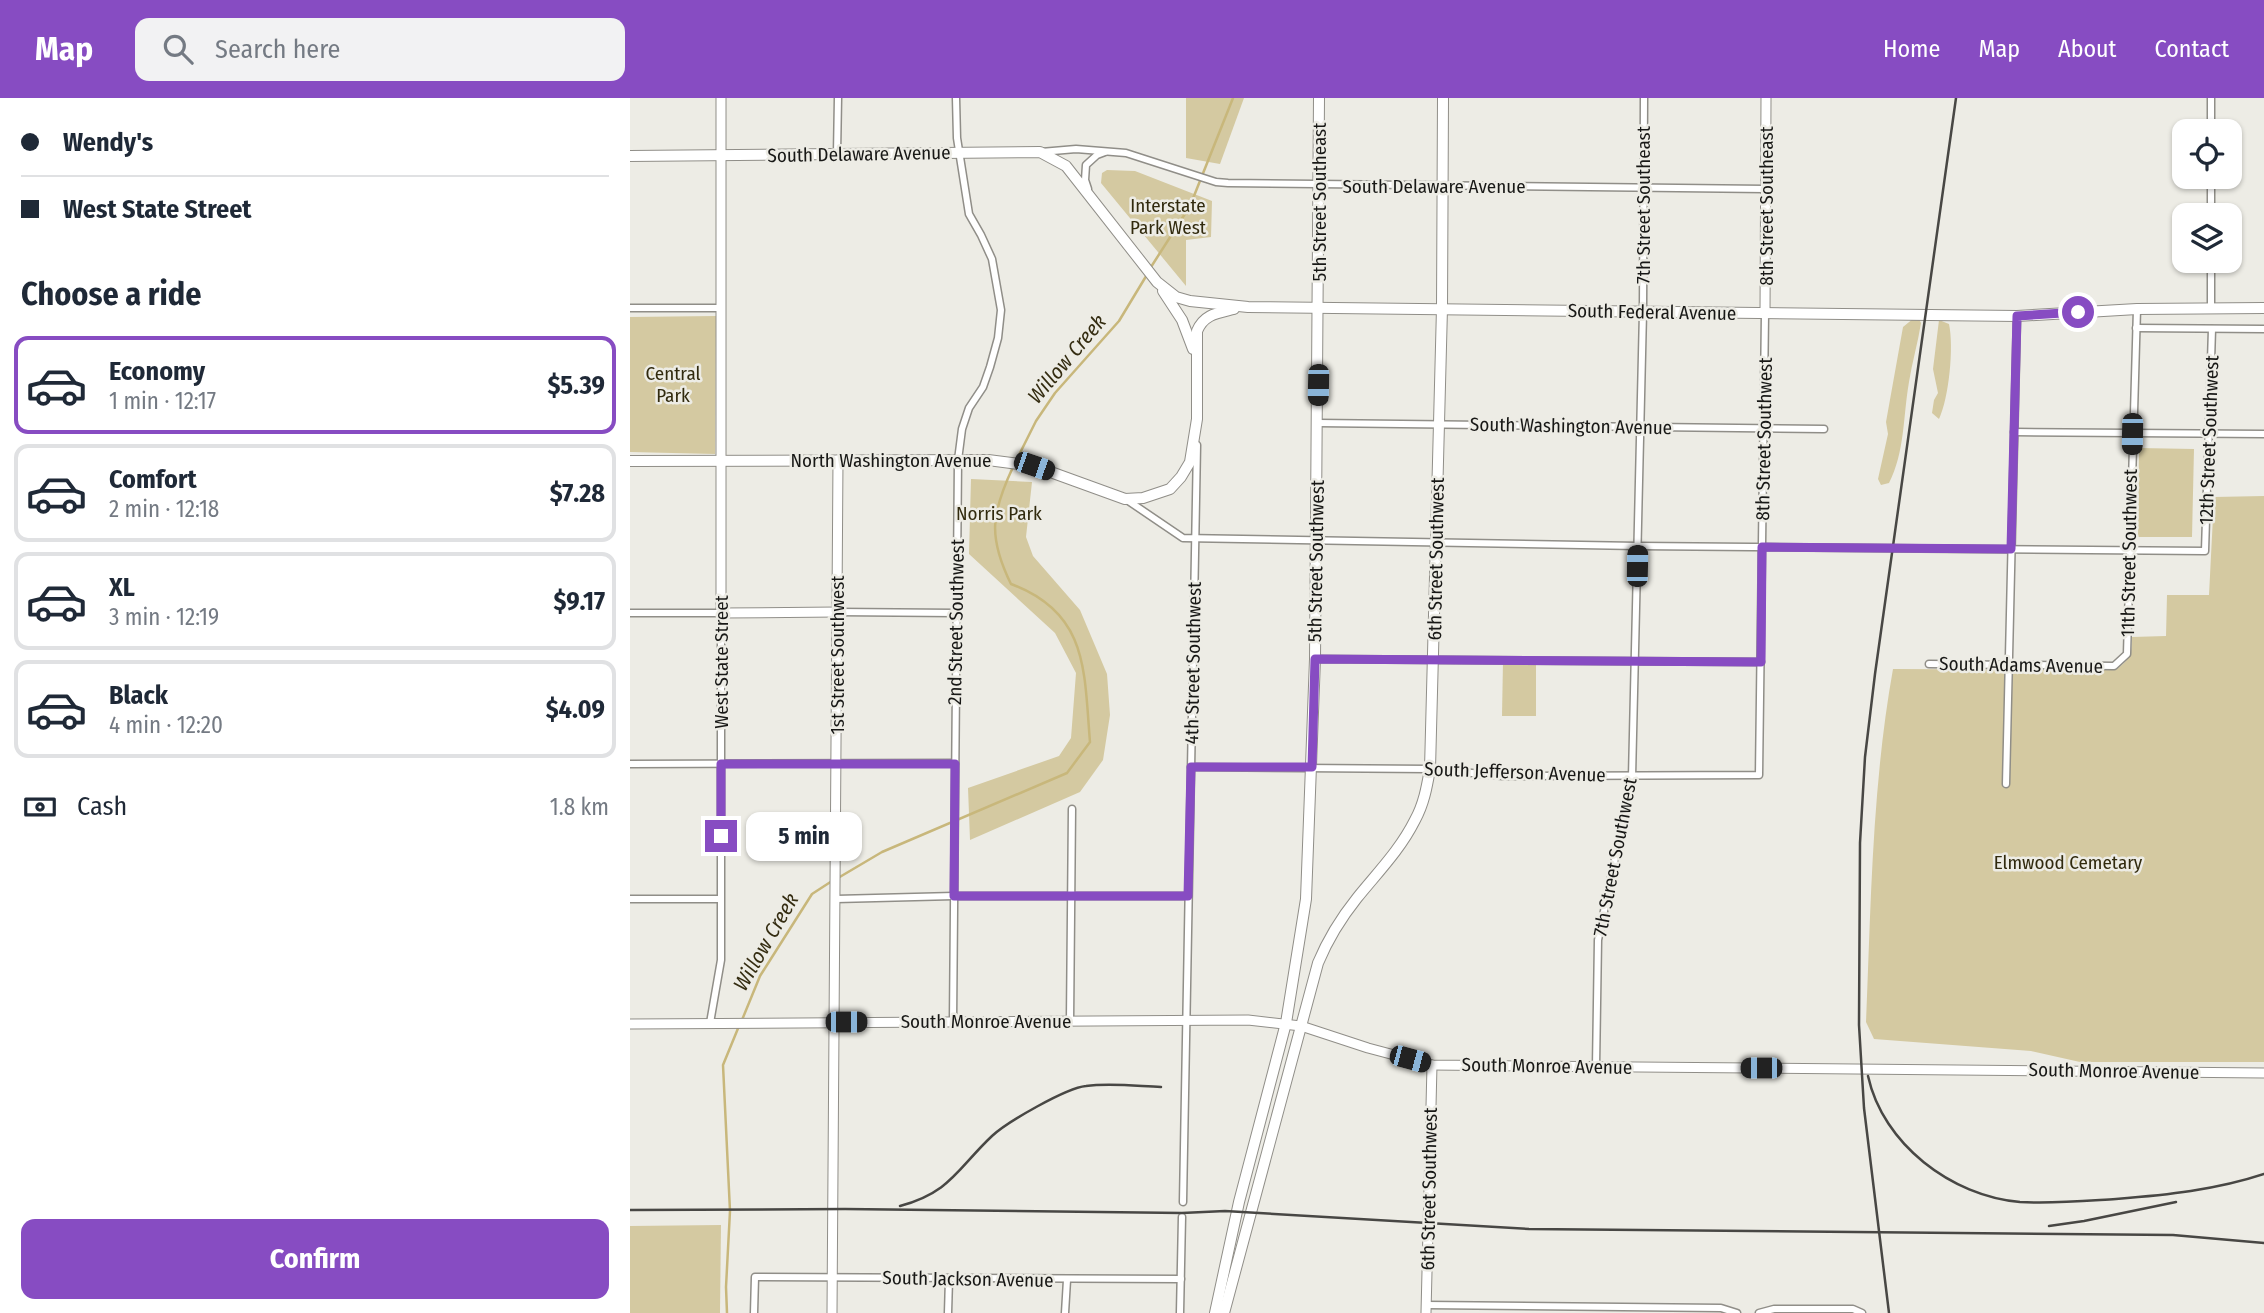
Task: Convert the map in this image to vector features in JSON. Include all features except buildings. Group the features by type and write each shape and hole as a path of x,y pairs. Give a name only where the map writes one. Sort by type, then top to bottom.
{"main road":[{"name":"West State Street","path":"721,98 721,613"},
{"name":"5th Street Southeast","path":"1319,98 1319,306"},
{"name":"6th Street Southwest","path":"1301,1026 1318,963 1330,936 1357,897 1387,865 1404,841 1426,794 1430,769 1443,308 1443,98"},
{"name":"8th Street Southeast","path":"1765,314 1766,98"},
{"name":"South Delaware Avenue","path":"630,156 1040,152"},
{"path":"1040,152 1066,166 1089,195"},
{"name":"South Federal Avenue","path":"1089,195 1157,282 1176,297 1248,307 2017,316 2137,309 2264,308"},
{"path":"1157,282 1182,320 1196,362"},
{"name":"5th Street Southwest","path":"1286,1023 1306,899 1315,659 1319,306"},
{"name":"North Washington Avenue","path":"630,461 988,460 1034,466 1125,499 1158,494 1170,489 1190,462 1197,419 1196,331 1199,324 1211,314 1248,307"},
{"name":"1st Street Southwest","path":"832,1313 838,460"},
{"path":"721,613 837,612"},
{"name":"South Monroe Avenue","path":"630,1024 1248,1020 1301,1026 1432,1065 2264,1073"},
{"path":"1215,1313 1239,1202 1286,1023"},
{"path":"1224,1313 1301,1026"},
{"name":"6th Street Southwest","path":"1426,1309 1432,1065"}],"street":[{"path":"837,154 838,98"},
{"name":"2nd Street Southwest","path":"953,1022 958,460 965,418 983,387 993,357 1001,310 992,259 969,214 957,138 956,98"},
{"name":"7th Street Southeast","path":"1643,312 1644,98"},
{"path":"2211,98 2211,119"},
{"name":"South Delaware Avenue","path":"1040,152 1076,149 1126,153 1216,182 1766,189"},
{"path":"1089,195 1085,180 1086,165 1097,155 1107,152"},
{"path":"2211,273 2211,308"},
{"path":"630,309 721,308"},
{"name":"11th Street Southwest","path":"2114,666 2127,654 2137,309"},
{"name":"7th Street Southwest","path":"1596,1066 1598,940 1632,777 1643,312"},
{"name":"8th Street Southwest","path":"1759,775 1765,314"},
{"path":"2006,784 2017,316"},
{"path":"2136,328 2264,329"},
{"name":"12th Street Southwest","path":"2129,550 2205,551 2212,329"},
{"name":"4th Street Southwest","path":"1183,1202 1197,419"},
{"name":"South Washington Avenue","path":"1318,423 1824,429"},
{"path":"2014,432 2264,434"},
{"path":"1125,499 1183,538 1196,539 2129,550"},
{"path":"837,612 956,613"},
{"path":"630,613 721,613"},
{"name":"West State Street","path":"713,1023 721,960 721,613"},
{"path":"1315,659 1761,662"},
{"name":"South Adams Avenue","path":"1929,664 2114,666"},
{"path":"630,764 955,764"},
{"name":"South Jefferson Avenue","path":"1191,767 1430,769 1503,776 1759,775"},
{"path":"1070,1021 1072,809"},
{"path":"836,897 1188,896"},
{"path":"630,899 720,898"},
{"path":"1180,1313 1182,1217"},
{"name":"South Jackson Avenue","path":"754,1313 755,1278 1181,1279"},
{"path":"948,1279 948,1313"},
{"path":"1065,1313 1067,1280"},
{"path":"1426,1309 1721,1308 1737,1313"},
{"path":"1759,1313 1774,1309 1853,1309 1862,1313"}],"green space":[{"path":"1186,98 1244,98 1220,164 1186,158"},
{"name":"Interstate Park West","path":"1107,170 1135,171 1212,201 1211,237 1186,240 1186,286 1101,183 1102,173"},
{"name":"Central Park","path":"716,316 715,454 630,452 630,317"},
{"path":"1914,318 1921,323 1909,382 1901,446 1889,483 1881,485 1878,479 1888,434 1886,422 1903,327"},
{"path":"1939,320 1949,324 1951,359 1948,386 1939,419 1932,413 1938,393 1933,369"},
{"path":"2139,448 2194,449 2192,537 2138,537"},
{"name":"Norris Park","path":"971,479 1032,482 1026,537 1033,556 1080,610 1107,674 1110,715 1103,760 1080,792 970,840 968,788 1059,756 1071,738 1076,673 1055,633 969,554"},
{"name":"Elmwood Cemetary","path":"2264,496 2264,1062 2080,1062 2031,1051 1874,1039 1866,1022 1871,889 1881,757 1893,669 2115,670 2129,656 2132,637 2166,636 2167,595 2209,595 2214,497"},
{"path":"1503,661 1536,661 1536,716 1502,716"},
{"path":"721,1225 720,1313 630,1313 630,1226"}],"waterway":[{"name":"Willow Creek","path":"1151,267 1190,206 1233,98"},
{"name":"Willow Creek","path":"1016,461 1036,421 1055,393 1119,321 1148,273"},
{"name":"Willow Creek","path":"838,878 882,852 1067,773 1090,742 1083,669 1069,628 1055,611 1037,596 1011,584 999,552 995,526 997,512 1013,467"},
{"name":"Willow Creek","path":"742,1020 760,976 812,894 832,881"},
{"name":"Willow Creek","path":"727,1313 730,1211 723,1065 739,1026"}],"railway":[{"path":"1889,1313 1864,1108 1859,1025 1860,843 1865,757 1875,674 1956,98"},
{"path":"1868,1076 1876,1101 1888,1124 1904,1144 1946,1177 1994,1198 2044,1203 2172,1194 2264,1174"},
{"path":"900,1206 931,1194 952,1178 992,1136 1037,1106 1065,1093 1095,1085 1161,1087"},
{"path":"2049,1226 2176,1202"},
{"path":"630,1210 1225,1211 1529,1229 2173,1235 2264,1243"}],"route":[{"path":"721,836 721,764 955,764 954,896 1188,896 1191,767 1312,767 1315,659 1761,662 1762,547 2011,549 2017,316 2078,312"}]}
